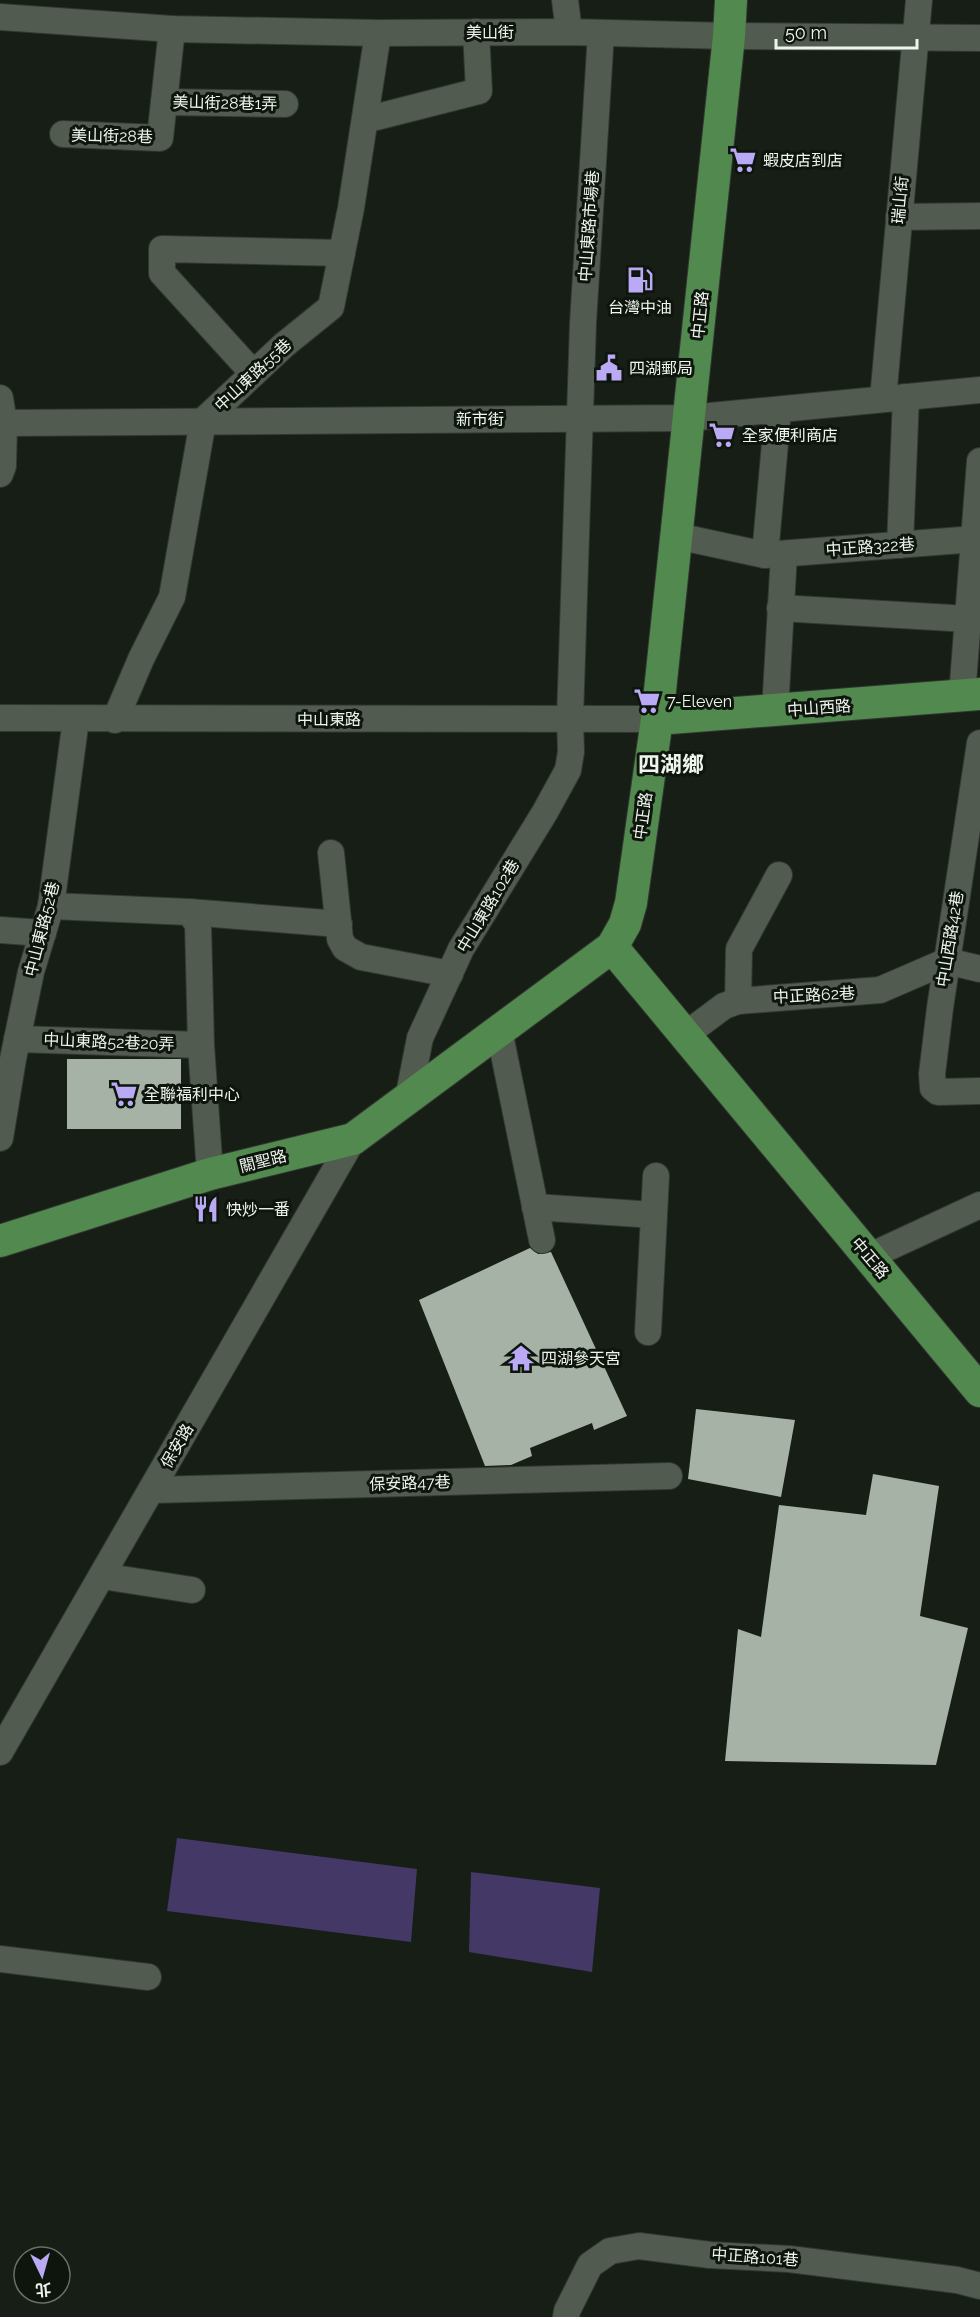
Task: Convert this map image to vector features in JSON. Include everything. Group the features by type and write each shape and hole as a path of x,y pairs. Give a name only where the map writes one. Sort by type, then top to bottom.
{"main road":[{"name":"中正路","path":"731,0 657,719 631,903 624,924 612,946 980,1391"},
{"name":"中山西路","path":"657,719 971,695"},
{"name":"關聖路","path":"0,1241 210,1174 353,1139 612,946"}],"street":[{"path":"565,0 568,32"},
{"name":"瑞山街","path":"900,545 894,398 899,217 919,0"},
{"name":"美山街","path":"0,17 172,29 980,38"},
{"name":"美山街28巷","path":"63,135 160,138 172,29"},
{"name":"中山東路55巷","path":"115,720 141,659 172,597 203,421 284,345 332,307 378,33"},
{"path":"364,120 479,91 476,33"},
{"name":"中山東路市場巷","path":"570,718 583,323 601,33"},
{"name":"美山街28巷1弄","path":"164,102 285,104"},
{"path":"899,217 980,216"},
{"path":"254,373 162,273 162,249 342,253"},
{"name":"新市街","path":"2,410 203,421 689,418 980,390"},
{"path":"0,474 3,466 2,410"},
{"path":"775,711 780,608 775,554 778,410"},
{"path":"971,695 969,619 980,461"},
{"name":"中正路322巷","path":"676,536 775,554 900,545 977,523"},
{"path":"780,608 969,619"},
{"name":"中山東路","path":"0,718 115,720 657,719"},
{"name":"中山東路102巷","path":"408,1099 420,1038 461,949 563,782 572,752 570,718"},
{"name":"中山東路52巷","path":"0,1138 10,1052 51,906 76,719"},
{"name":"中山西路42巷","path":"980,743 971,867 947,961 932,1074 933,1088 938,1092 980,1091"},
{"path":"331,853 340,939 345,948 361,957 450,974"},
{"path":"738,1001 739,949 779,875"},
{"path":"51,906 189,912 339,924"},
{"path":"189,912 198,924 201,1045 210,1174"},
{"path":"0,930 43,933"},
{"path":"947,961 980,969"},
{"name":"中正路62巷","path":"685,1035 724,1006 738,1001 880,990 947,961"},
{"path":"499,1030 542,1240"},
{"name":"中山東路52巷20弄","path":"10,1052 201,1045"},
{"name":"保安路","path":"0,1752 353,1139"},
{"path":"648,1332 656,1176"},
{"path":"868,1257 980,1205"},
{"path":"535,1207 654,1215"},
{"name":"保安路47巷","path":"152,1490 669,1476"},
{"path":"102,1576 192,1590"},
{"path":"0,1959 148,1977"},
{"name":"中正路101巷","path":"566,2317 590,2265 610,2251 639,2246 710,2254 789,2259 957,2280 980,2286"}],"shaded area":[{"path":"177,1838 417,1869 411,1942 167,1911"},
{"path":"471,1872 600,1888 592,1972 469,1952"}],"building":[{"name":"全聯福利中心","path":"67,1059 181,1059 181,1129 67,1129"},
{"name":"四湖參天宮","path":"530,1248 538,1254 551,1252 627,1416 594,1430 592,1423 530,1448 532,1456 511,1465 485,1466 419,1300"},
{"path":"696,1409 795,1420 781,1497 688,1479"},
{"path":"873,1474 939,1486 920,1616 968,1628 936,1765 725,1761 738,1629 761,1637 779,1505 866,1515"}],"place":[{"name":"蝦皮店到店","path":"743,160"},
{"name":"台灣中油","path":"640,280"},
{"name":"四湖郵局","path":"609,368"},
{"name":"全家便利商店","path":"722,435"},
{"name":"7-Eleven","path":"647,701"},
{"name":"全聯福利中心","path":"124,1094"},
{"name":"快炒一番","path":"206,1209"},
{"name":"四湖參天宮","path":"521,1358"}],"district":[{"name":"四湖鄉","path":"671,764"}]}
